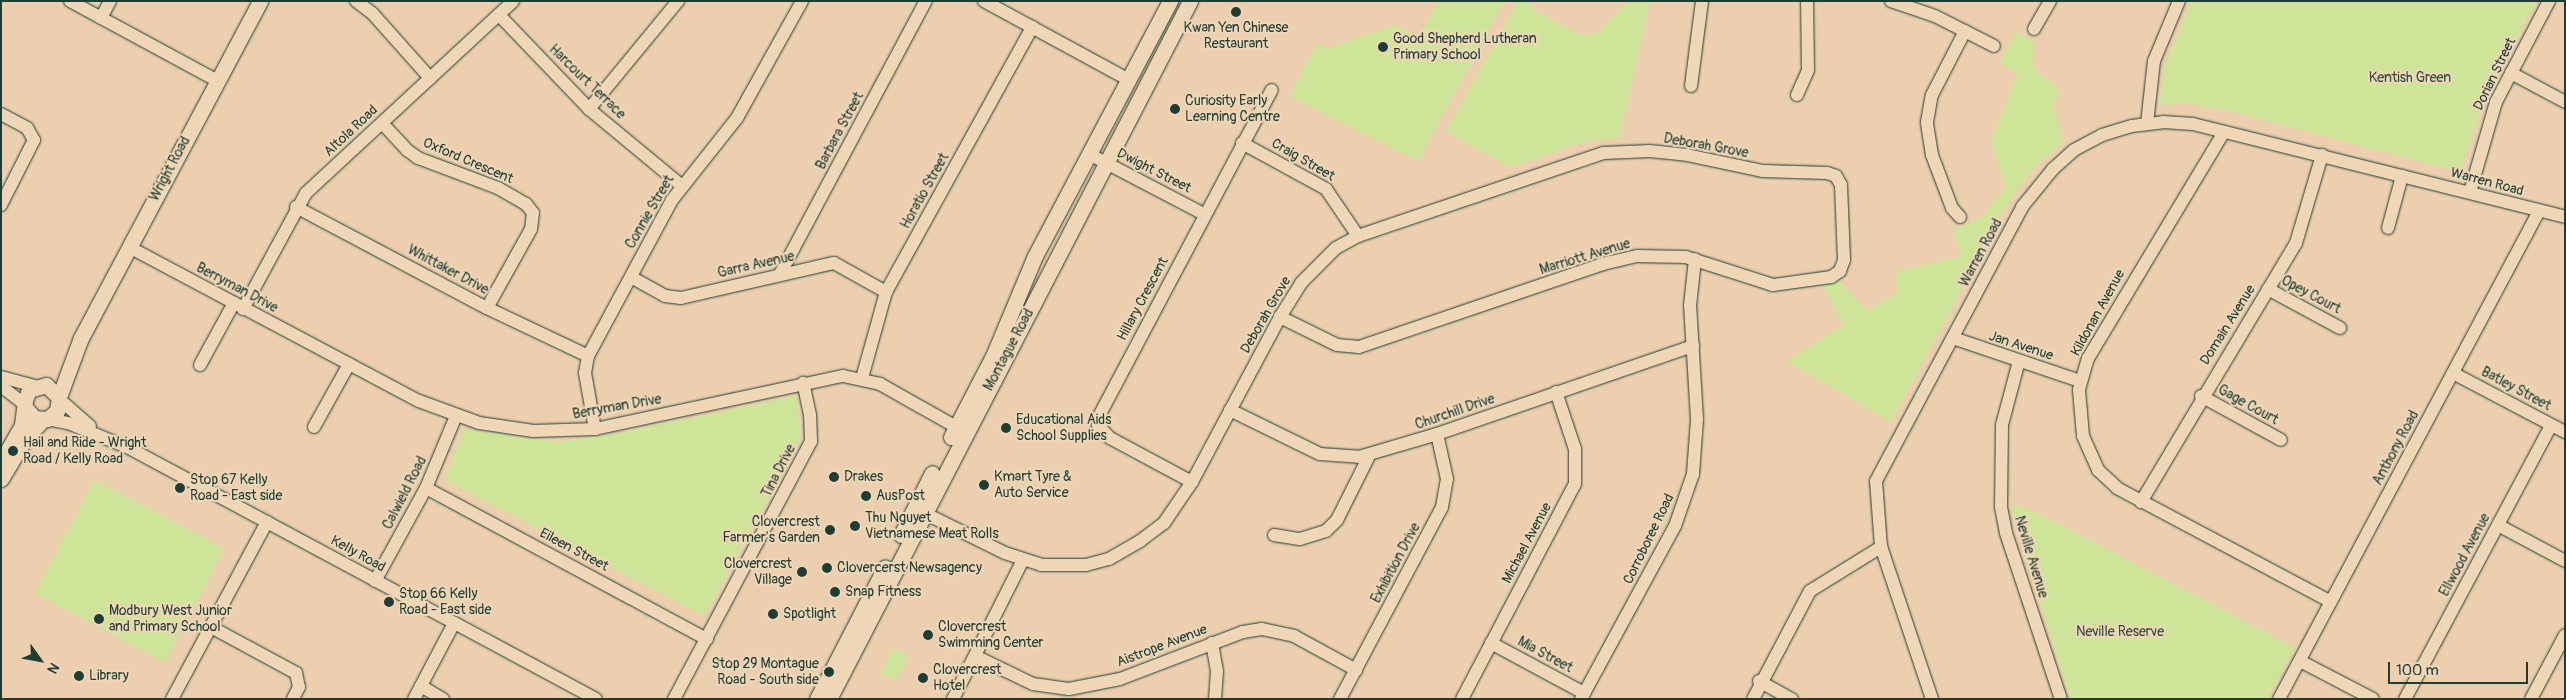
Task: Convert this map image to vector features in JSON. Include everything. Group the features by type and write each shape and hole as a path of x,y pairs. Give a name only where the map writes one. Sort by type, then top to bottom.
{"main road":[{"name":"Wright Road","path":"39,385 58,371 81,338 260,1"},
{"name":"Montague Road","path":"961,429 1035,256 1170,1"},
{"name":"Montague Road","path":"829,699 961,429 1190,1"},
{"name":"Wright Road","path":"59,398 81,338"},
{"path":"1,462 18,433 27,393 39,385 53,388 59,398 57,411 25,439 1,479"},
{"path":"25,405 32,417 45,420"},
{"name":"Montague Road","path":"817,699 920,510"}],"street":[{"path":"70,1 218,82"},
{"path":"101,18 110,1"},
{"name":"Altola Road","path":"200,364 239,306 296,207 313,186 513,1"},
{"path":"589,109 678,1"},
{"name":"Connie Street","path":"595,429 585,373 588,356 682,185 737,118 802,1"},
{"name":"Barbara Street","path":"780,274 926,1"},
{"path":"984,1 1128,80"},
{"path":"1691,86 1702,1"},
{"path":"1796,95 1808,70 1807,1"},
{"path":"1891,1 1926,12 1994,46"},
{"path":"2034,29 2050,1"},
{"path":"2147,124 2154,61 2179,1"},
{"name":"Dorian Street","path":"2470,192 2489,118 2549,1"},
{"path":"359,2 378,18 430,78"},
{"name":"Harcourt Terrace","path":"499,15 589,109 682,185"},
{"name":"Horatio Street","path":"862,378 886,292 1032,27"},
{"path":"1960,217 1952,208 1932,155 1927,122 1932,95 1965,31"},
{"path":"2511,73 2565,102"},
{"name":"Hillary Crescent","path":"1192,482 1110,438 1098,422 1104,403 1272,90"},
{"path":"1,114 27,128 34,140 1,205"},
{"name":"Oxford Crescent","path":"382,122 407,150 418,158 506,192 526,204 533,214 531,229 488,308"},
{"name":"Warren Road","path":"1932,699 1881,547 1876,482 2022,207 2040,183 2064,159 2087,142 2118,129 2147,124 2183,122 2322,155 2565,217"},
{"name":"Kildonan Avenue","path":"2224,132 2091,351 2080,381 2080,419 2090,456 2111,484 2141,502 2332,602"},
{"name":"Craig Street","path":"1242,143 1326,189 1358,236"},
{"name":"Deborah Grove","path":"920,510 1023,560 1068,567 1109,559 1164,523 1192,482 1280,317 1312,270 1336,248 1358,236 1603,152 1678,154 1763,171 1828,172 1836,176"},
{"name":"Dwight Street","path":"1089,154 1204,214"},
{"name":"Domain Avenue","path":"2141,502 2201,396 2299,237 2322,155"},
{"name":"Marriott Avenue","path":"1280,317 1337,345 1358,347 1614,261 1652,255 1695,259 1751,281 1773,285 1837,274 1844,260 1842,192 1836,176"},
{"path":"2388,228 2402,176"},
{"name":"Whittaker Drive","path":"296,207 488,308 588,356"},
{"name":"Anthony Road","path":"2279,699 2539,210"},
{"name":"Berryman Drive","path":"129,247 419,401 456,416 514,430 595,429 836,376 862,378 880,384 961,429"},
{"name":"Corroboree Road","path":"1583,696 1674,526 1690,486 1696,451 1690,306 1695,259"},
{"name":"Garra Avenue","path":"631,277 675,298 834,263 886,292"},
{"name":"Opey Court","path":"2268,289 2340,328"},
{"name":"Jan Avenue","path":"1953,338 2019,362 2080,381"},
{"name":"Churchill Drive","path":"1230,410 1320,454 1341,458 1369,456 1692,346"},
{"name":"Neville Avenue","path":"2019,362 2002,425 2001,507 2006,533 2061,699"},
{"path":"314,427 349,364"},
{"name":"Batley Street","path":"2453,373 2565,432"},
{"path":"1,377 39,385"},
{"name":"Tina Drive","path":"674,699 811,441 812,426 802,384"},
{"path":"1,386 25,405"},
{"name":"Michael Avenue","path":"1462,699 1574,484 1575,449 1556,392"},
{"name":"Gage Court","path":"2201,396 2281,440"},
{"name":"Kelly Road","path":"59,398 104,437"},
{"name":"Calwield Road","path":"376,581 426,488 456,416"},
{"name":"Kelly Road","path":"45,420 68,423 104,437 267,522 596,699"},
{"name":"Ellwood Avenue","path":"2405,699 2551,425"},
{"name":"Exhibition Drive","path":"1340,699 1442,507 1447,479 1437,434"},
{"path":"1274,535 1306,538 1320,535 1332,526 1369,456"},
{"name":"Eileen Street","path":"426,488 707,639"},
{"path":"172,699 267,522"},
{"path":"2498,525 2565,561"},
{"path":"1753,699 1759,681 1810,591 1881,547"},
{"path":"954,699 1023,560"},
{"path":"414,699 454,624"},
{"path":"211,627 296,673 299,687 293,699"},
{"name":"Aistrope Avenue","path":"975,656 1034,684 1061,690 1120,679 1253,630 1279,631 1356,670"},
{"path":"2531,699 2565,635"},
{"name":"Mia Street","path":"1491,643 1583,696"},
{"path":"1212,644 1217,671 1215,699"},
{"path":"2300,661 2373,699"},
{"path":"1759,681 1792,699"},
{"path":"421,686 443,699"}],"green space":[{"name":"Good Shepherd Lutheran Primary School","path":"1439,1 1504,1 1418,161 1290,96 1317,43 1328,48 1396,25 1419,37"},
{"path":"1518,1 1532,1 1534,10 1578,34 1596,34 1630,1 1650,1 1619,138 1588,141 1510,167 1446,132"},
{"name":"Kentish Green","path":"2192,1 2536,1 2485,97 2460,172 2226,110 2183,103 2160,105 2164,66"},
{"path":"2016,32 2034,42 2033,68 2060,90 2053,103 2062,143 2034,168 2005,207 1891,422 1787,361 1844,325 1821,282 1837,279 1868,311 1897,293 1897,271 1962,256 1953,230 1982,217 2006,187 1991,141 2018,73 2000,63"},
{"path":"796,396 801,437 704,616 445,480 464,429 557,442 614,434"},
{"path":"95,480 225,549 165,662 35,593"},
{"name":"Neville Reserve","path":"2010,504 2044,516 2295,648 2267,699 2070,699"},
{"path":"894,648 909,656 896,681 881,673"}],"place":[{"name":"Kwan Yen Chinese Restaurant","path":"1236,12"},
{"name":"Good Shepherd Lutheran Primary School","path":"1383,47"},
{"name":"Curiosity Early Learning Centre","path":"1175,109"},
{"name":"Educational Aids School Supplies","path":"1006,428"},
{"name":"Hail and Ride - Wright Road / Kelly Road","path":"13,451"},
{"name":"Drakes","path":"834,477"},
{"name":"Kmart Tyre & Auto Service","path":"984,485"},
{"name":"Stop 67 Kelly Road - East side","path":"180,488"},
{"name":"AusPost","path":"866,496"},
{"name":"Thu Nguyet Vietnamese Meat Rolls","path":"855,526"},
{"name":"Clovercrest Farmer's Garden","path":"830,530"},
{"name":"Clovercerst Newsagency","path":"827,568"},
{"name":"Clovercrest Village","path":"802,572"},
{"name":"Snap Fitness","path":"835,592"},
{"name":"Stop 66 Kelly Road - East side","path":"389,602"},
{"name":"Spotlight","path":"773,614"},
{"name":"Modbury West Junior and Primary School","path":"99,619"},
{"name":"Clovercrest Swimming Center","path":"928,635"},
{"name":"Stop 29 Montague Road - South side","path":"829,672"},
{"name":"Library","path":"79,676"},
{"name":"Clovercrest Hotel","path":"923,678"}]}
